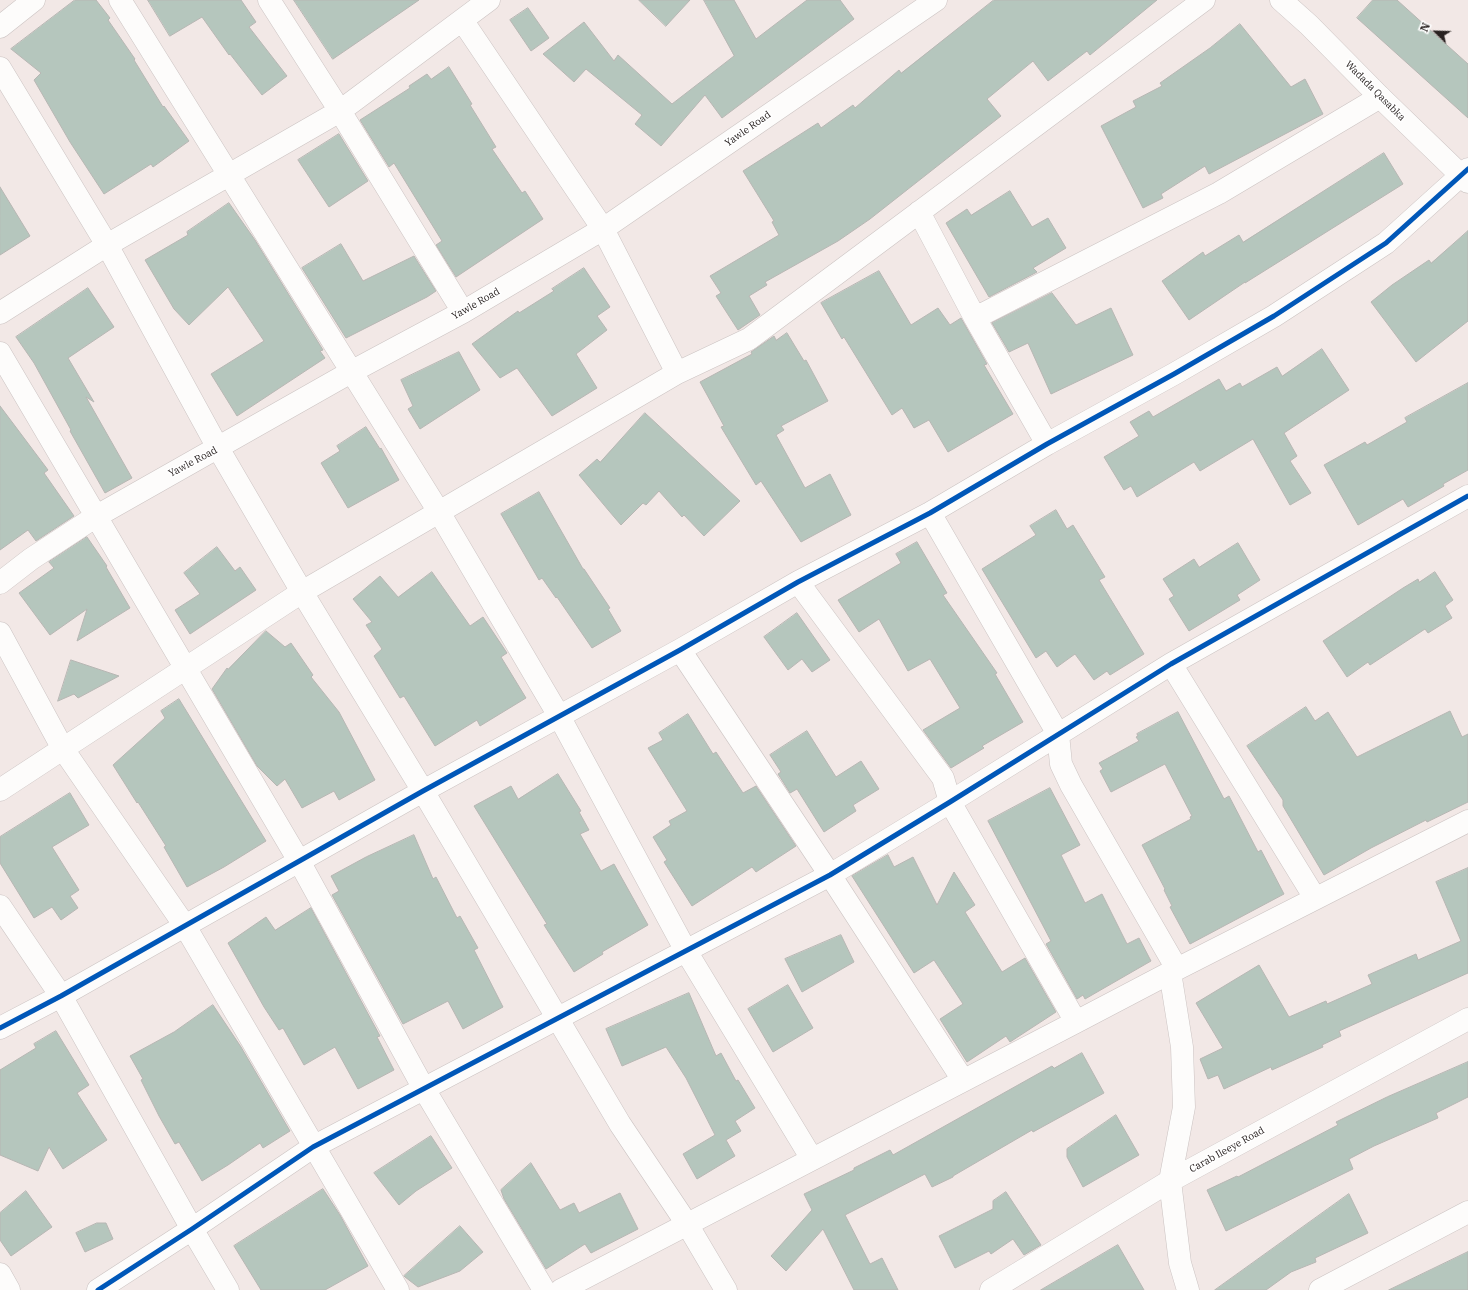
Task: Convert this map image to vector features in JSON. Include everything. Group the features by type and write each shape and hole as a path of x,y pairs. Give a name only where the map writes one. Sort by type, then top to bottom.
{"street":[{"path":"0,26 34,0"},
{"path":"120,0 230,174 351,372 439,512 559,716 686,951 812,1159"},
{"path":"269,0 340,111 463,312"},
{"path":"0,313 107,245 340,111 489,0"},
{"name":"Yawle Road","path":"0,583 31,559 95,516 351,372 463,312 604,229 936,0"},
{"path":"0,790 302,592 677,373 749,339 1204,0"},
{"name":"Wadada Qasabka","path":"1281,0 1309,25 1380,97 1466,176"},
{"path":"462,20 604,229 677,373"},
{"path":"0,68 107,245 218,448 302,592 559,1018 620,1124 687,1224 726,1290"},
{"path":"975,318 1219,193 1380,97"},
{"path":"0,1028 61,996 423,791 680,650 798,582 930,513 1047,444 1174,374 1274,316 1386,243 1466,176"},
{"path":"919,212 975,318 1047,444"},
{"path":"0,353 299,861 424,1089 544,1290"},
{"path":"98,1290 192,1229 313,1147 830,875 1171,664 1468,496"},
{"path":"930,513 1058,734 1061,764 1071,785 1173,970 1182,1047 1184,1107 1170,1181 1180,1263 1188,1290"},
{"path":"798,582 943,778 950,802 1076,1022"},
{"path":"0,633 63,749 185,926 398,1290"},
{"path":"680,650 830,875 963,1080"},
{"path":"1171,664 1315,898"},
{"path":"561,1290 1173,970 1468,821"},
{"path":"0,906 61,996 228,1290"},
{"name":"Carab Ileeye Road","path":"991,1290 1170,1181 1468,1019"},
{"path":"1320,1290 1468,1212"},
{"path":"0,1274 9,1290"}],"building":[{"path":"75,0 96,0 110,18 108,20 135,59 134,60 163,107 164,106 189,141 153,167 151,164 104,194 70,142 34,80 41,73 11,49"},
{"path":"148,0 241,0 256,22 249,27 287,76 262,95 230,54 229,55 202,17 170,36"},
{"path":"294,0 419,0 333,59"},
{"path":"639,0 690,0 666,26"},
{"path":"704,0 734,0 756,39 807,0 840,0 854,19 722,118 705,95 661,146 635,124 642,115 586,69 574,82 543,54 584,22 614,61 618,55 672,104 734,56"},
{"path":"994,0 1157,0 1090,55 1087,51 1048,81 1033,61 987,99 1001,116 870,219 838,241 765,282 767,285 749,296 760,315 738,330 716,296 721,293 710,276 779,235 772,222 774,221 743,171 818,123 821,128 853,105 855,108 899,70 901,73"},
{"path":"1373,0 1397,0 1468,64 1468,118 1357,18"},
{"path":"528,8 549,38 531,51 510,20"},
{"path":"1240,24 1291,87 1305,79 1323,114 1209,174 1205,166 1161,194 1163,198 1143,208 1101,126 1136,107 1133,101 1162,86 1160,83 1210,48"},
{"path":"449,67 496,147 492,149 522,193 525,191 543,219 456,277 436,245 442,241 394,163 389,167 360,120 410,88 409,86 427,74 431,79"},
{"path":"339,134 368,181 329,207 298,160"},
{"path":"1384,153 1403,184 1245,282 1189,320 1162,281 1203,252 1205,256 1239,235 1243,242"},
{"path":"0,187 30,236 0,255"},
{"path":"1010,191 1032,227 1048,218 1066,248 1033,268 1037,272 989,297 946,223 967,209 971,215"},
{"path":"229,203 255,240 323,350 320,351 325,358 237,416 211,374 264,341 228,287 189,325 174,309 145,260 188,235 187,232"},
{"path":"1468,231 1468,321 1416,362 1371,302 1392,285 1429,260 1431,263"},
{"path":"341,244 363,281 414,256 436,291 346,338 302,268"},
{"path":"584,268 610,307 597,316 607,330 576,354 597,388 552,416 517,368 500,378 472,344 518,311 519,313 554,291 552,289"},
{"path":"879,271 911,325 938,308 950,325 961,318 987,364 984,365 1013,414 948,452 929,420 914,428 902,408 892,415 844,337 842,339 821,303"},
{"path":"88,288 114,327 68,358 94,402 86,397 132,478 105,493 34,363 16,337"},
{"path":"1052,293 1076,325 1111,308 1133,355 1051,394 1028,343 1009,352 992,323"},
{"path":"787,333 804,361 806,360 828,401 781,426 784,430 776,435 805,488 830,474 851,515 801,542 761,481 756,485 721,427 724,426 700,382 752,354 751,352 774,336 776,340"},
{"path":"1322,349 1349,390 1284,433 1297,456 1290,461 1311,493 1290,505 1253,439 1200,471 1194,462 1137,497 1131,486 1124,490 1104,457 1139,436 1130,422 1149,411 1153,417 1219,379 1226,391 1240,383 1242,387 1277,367 1282,376"},
{"path":"459,352 480,390 420,429 408,409 413,406 401,380"},
{"path":"1468,383 1468,470 1443,484 1444,486 1408,507 1403,499 1358,525 1324,465 1365,442 1367,445 1407,422 1405,418"},
{"path":"0,406 48,470 44,473 74,516 36,541 28,530 0,550"},
{"path":"645,413 740,501 704,536 684,515 682,517 659,491 646,505 643,503 621,525 579,475 597,459 600,462"},
{"path":"366,427 380,449 381,448 399,480 348,508 321,463 340,451 337,446"},
{"path":"539,492 583,569 610,608 608,609 621,631 592,648 557,597 556,598 542,578 539,580 501,514"},
{"path":"1056,510 1067,529 1073,525 1105,577 1099,580 1144,654 1110,675 1107,671 1094,680 1075,654 1057,667 1046,651 1036,658 982,569 1036,535 1030,526"},
{"path":"87,537 107,566 106,567 130,608 77,641 87,609 50,635 19,593 54,568 49,562"},
{"path":"917,542 947,593 943,595 997,673 995,674 1023,722 982,746 984,748 951,768 923,730 960,708 930,659 908,671 879,619 859,632 838,600 901,563 896,554"},
{"path":"1238,543 1260,580 1237,595 1240,600 1189,631 1169,599 1174,596 1163,579 1194,559 1199,567"},
{"path":"217,547 235,571 240,567 256,590 190,634 175,610 200,594 184,573"},
{"path":"432,572 470,626 483,617 507,653 501,657 526,698 480,726 477,720 435,746 404,696 400,698 374,656 382,649 366,625 372,622 353,599 380,576 398,597"},
{"path":"1435,572 1453,600 1445,606 1452,618 1428,633 1425,629 1370,665 1368,662 1347,677 1323,641 1403,588 1418,579 1419,582"},
{"path":"797,613 830,660 812,672 802,659 788,670 764,637"},
{"path":"266,631 285,647 291,643 313,675 311,677 339,712 375,780 339,800 334,791 302,808 285,779 277,786 257,766 212,689 227,668 228,669"},
{"path":"71,660 119,676 78,698 74,694 58,701"},
{"path":"179,699 266,841 224,867 187,887 164,847 166,846 113,765 165,718 161,711"},
{"path":"1306,707 1315,721 1328,712 1357,757 1450,711 1462,737 1468,734 1468,802 1427,822 1426,820 1371,848 1324,875 1283,806 1283,800 1247,746"},
{"path":"1178,712 1224,799 1229,796 1258,852 1261,850 1284,894 1190,944 1170,907 1172,906 1164,890 1165,889 1142,845 1191,819 1190,817 1192,816 1165,764 1111,792 1100,771 1103,769 1099,763 1139,741 1136,737 1138,736 1137,734"},
{"path":"688,714 713,754 716,752 743,793 756,786 796,846 756,872 752,867 692,906 664,862 667,860 653,837 671,825 669,821 687,811 648,748 663,740 659,733"},
{"path":"807,731 836,777 861,761 879,789 853,805 856,811 824,832 797,789 790,793 778,774 781,772 770,755"},
{"path":"558,774 581,811 579,812 589,830 580,834 601,871 614,864 648,925 602,952 603,954 574,972 544,925 547,924 474,806 511,786 518,799"},
{"path":"1050,788 1080,845 1061,855 1085,903 1102,894 1127,944 1139,938 1151,961 1085,999 1083,995 1077,999 1046,944 1051,941 988,821"},
{"path":"70,793 89,825 52,847 79,890 70,896 78,908 61,920 52,907 34,918 0,863 0,837"},
{"path":"414,835 433,879 436,877 457,918 460,916 478,948 474,950 503,1007 463,1029 448,1001 403,1024 332,895 339,891 331,876 366,857"},
{"path":"888,855 894,867 913,857 937,905 954,872 975,905 965,912 1002,972 1025,958 1056,1012 1010,1042 1006,1036 967,1062 940,1019 963,1004 934,960 914,973 852,876"},
{"path":"1468,868 1468,973 1339,1031 1341,1036 1322,1045 1323,1047 1272,1070 1271,1067 1224,1089 1218,1075 1208,1079 1200,1059 1223,1048 1196,1003 1259,965 1289,1017 1326,1001 1327,1004 1372,984 1368,975 1416,954 1418,960 1461,941 1436,882"},
{"path":"311,908 380,1036 377,1037 394,1070 358,1089 335,1047 304,1065 283,1028 279,1030 264,1007 228,943 266,917 275,930"},
{"path":"841,935 854,962 802,992 785,959"},
{"path":"788,985 813,1028 773,1052 748,1009"},
{"path":"689,993 716,1056 721,1053 736,1081 738,1080 755,1108 735,1121 741,1131 726,1140 735,1156 697,1179 683,1154 715,1135 686,1078 666,1047 622,1066 606,1029"},
{"path":"213,1005 241,1047 290,1131 263,1148 260,1143 202,1181 179,1142 175,1144 159,1116 141,1080 143,1079 130,1056 174,1032"},
{"path":"56,1031 89,1085 77,1093 107,1140 63,1169 49,1147 38,1171 0,1155 0,1070 36,1048 34,1044"},
{"path":"1082,1053 1104,1093 1033,1132 1032,1130 953,1177 932,1187 925,1174 845,1215 870,1264 882,1258 898,1290 854,1290 823,1229 786,1271 771,1256 812,1210 804,1194 854,1170 854,1168 890,1150 893,1155 1052,1066 1054,1068"},
{"path":"1468,1062 1468,1097 1436,1113 1438,1118 1374,1146 1349,1159 1353,1169 1226,1231 1207,1190 1237,1176 1238,1177 1338,1125 1336,1122 1387,1097"},
{"path":"1116,1115 1139,1155 1083,1187 1067,1157 1067,1149"},
{"path":"431,1136 452,1168 416,1191 399,1205 374,1173"},
{"path":"531,1163 560,1210 574,1203 579,1213 620,1193 638,1229 591,1253 585,1244 546,1269 504,1199 501,1190"},
{"path":"323,1189 340,1215 368,1266 325,1290 261,1290 234,1246"},
{"path":"26,1191 52,1227 11,1256 0,1240 0,1213"},
{"path":"1006,1192 1041,1245 1024,1255 1013,1239 991,1254 989,1251 955,1268 939,1236 993,1209 993,1201"},
{"path":"1349,1194 1368,1233 1315,1258 1316,1262 1291,1272 1266,1290 1215,1290"},
{"path":"97,1223 106,1223 113,1239 85,1252 76,1233"},
{"path":"460,1226 483,1252 460,1271 418,1287 404,1276"},
{"path":"1118,1245 1144,1290 1041,1290"},
{"path":"1468,1252 1468,1290 1389,1290"}],"cycle path":[{"path":"0,1028 61,996 423,791 680,650 798,582 930,513 1047,444 1174,374 1274,316 1386,243 1468,169"},
{"path":"98,1290 192,1229 313,1147 830,875 1171,664 1468,496"}]}
